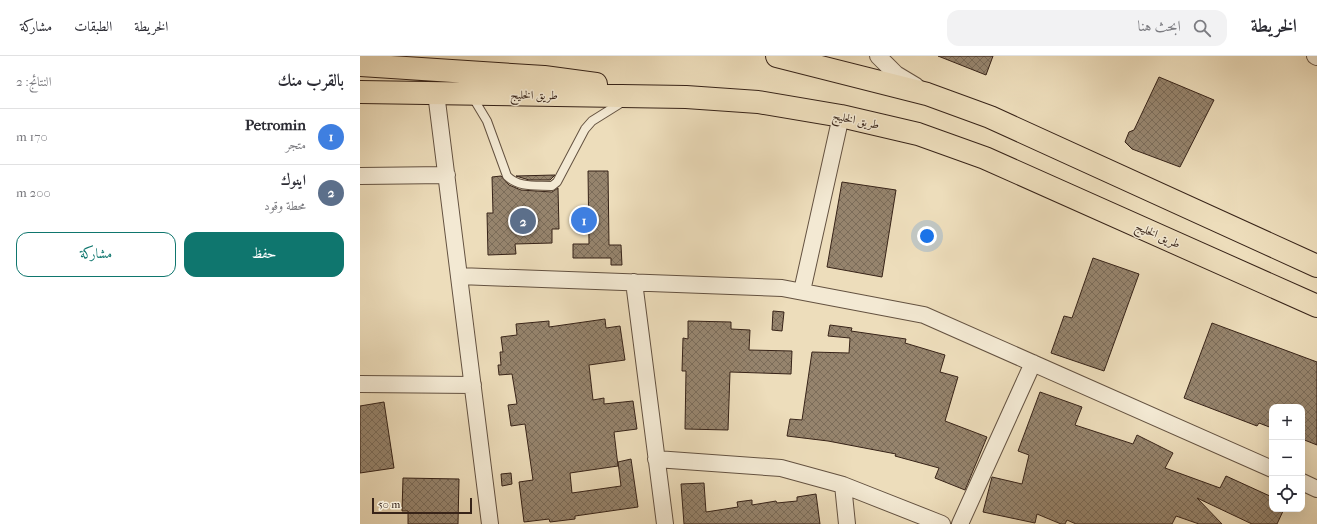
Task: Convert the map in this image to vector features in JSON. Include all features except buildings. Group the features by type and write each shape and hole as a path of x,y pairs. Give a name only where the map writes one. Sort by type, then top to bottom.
{"main road":[{"path":"777,56 927,94 990,117 1317,266"},
{"path":"360,65 544,77 686,97"},
{"name":"طريق الخليج","path":"360,92 686,97 758,102 841,116 918,134 985,158 1317,306"}],"street":[{"path":"878,56 896,74 927,94"},
{"path":"436,93 490,524"},
{"path":"802,291 841,116"},
{"path":"360,176 447,176"},
{"path":"459,276 782,288 924,315 1269,468"},
{"path":"634,282 665,524"},
{"path":"960,524 1033,363"},
{"path":"360,384 473,385"},
{"path":"656,459 781,468 843,485 942,524"},
{"path":"1305,483 1317,489"},
{"path":"843,485 847,524"}],"lane":[{"path":"470,94 487,121 507,176 513,182 521,185 552,186 557,182 585,129 592,121 631,97"}],"place":[{"name":"Petromin","path":"584,220"},
{"name":"اينوك","path":"523,221"}]}
